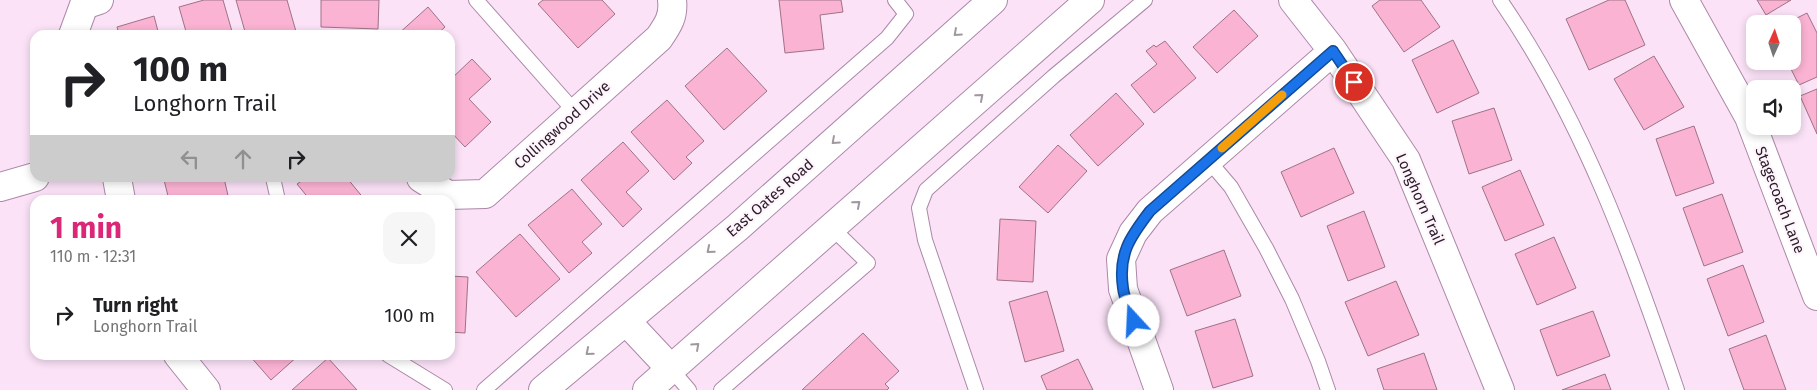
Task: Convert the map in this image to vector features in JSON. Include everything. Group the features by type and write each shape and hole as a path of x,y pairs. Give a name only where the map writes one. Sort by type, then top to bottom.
{"street":[{"path":"75,30 84,5 99,0"},
{"name":"Collingwood Drive","path":"427,182 448,195 485,194 659,38 669,23 673,11 672,0"},
{"name":"East Oates Road","path":"543,390 760,207 993,0"},
{"path":"647,390 1090,0"},
{"name":"Longhorn Trail","path":"1293,0 1333,51 1406,160 1500,390"},
{"name":"Stagecoach Lane","path":"1684,0 1748,117 1817,296"},
{"path":"1159,390 1123,289 1121,259 1133,234 1150,211 1333,51"},
{"path":"0,187 30,179"},
{"path":"118,182 120,195"},
{"path":"626,321 671,369"},
{"path":"182,360 206,390"}],"lane":[{"path":"476,0 576,113"},
{"path":"484,390 887,38 906,14 895,0"},
{"path":"976,390 925,240 919,208 926,190 1054,76 1145,0"},
{"path":"1500,0 1525,37 1565,108 1602,188 1643,290 1677,390"},
{"path":"1208,160 1232,187 1266,248 1292,299 1328,390"},
{"path":"274,182 277,195"},
{"path":"721,390 868,263 830,227"},
{"path":"396,360 445,390"},
{"path":"671,369 689,390"}],"building":[{"path":"204,0 223,0 232,30 186,30 179,7"},
{"path":"236,0 287,0 296,30 245,30"},
{"path":"321,0 379,0 378,29 321,27"},
{"path":"543,0 602,0 615,14 578,48 538,4"},
{"path":"779,0 841,0 843,12 820,15 824,49 785,53"},
{"path":"1380,0 1421,0 1440,27 1404,52 1372,6"},
{"path":"1609,0 1625,0 1645,45 1589,70 1566,19"},
{"path":"1757,0 1791,0 1766,15"},
{"path":"428,7 445,27 442,30 403,30"},
{"path":"1234,10 1258,36 1217,73 1193,47"},
{"path":"1807,13 1817,33 1817,77 1801,84 1801,80 1796,80 1792,70 1801,70 1801,16"},
{"path":"154,16 158,30 118,30 117,27"},
{"path":"1453,40 1479,93 1437,113 1412,60"},
{"path":"1165,41 1196,78 1154,113 1131,85 1157,64 1146,51 1154,45 1156,47"},
{"path":"727,48 767,91 724,130 685,86"},
{"path":"1654,56 1684,107 1644,130 1614,79"},
{"path":"472,59 491,79 469,99 491,122 465,147 455,136 455,75"},
{"path":"1817,89 1817,134 1801,98 1801,96"},
{"path":"1116,93 1144,124 1098,166 1070,135"},
{"path":"667,100 704,141 686,157 692,163 674,180 631,132"},
{"path":"1494,108 1512,160 1469,174 1452,121"},
{"path":"1694,126 1714,183 1676,196 1656,139"},
{"path":"623,142 649,171 626,192 642,209 623,227 581,180"},
{"path":"1058,145 1087,171 1048,213 1019,187"},
{"path":"1334,148 1354,193 1301,217 1281,172"},
{"path":"1520,170 1544,225 1505,241 1482,187"},
{"path":"164,182 225,182 228,195 168,195"},
{"path":"300,182 350,182 361,195 306,195 297,184"},
{"path":"572,189 602,224 582,242 592,253 569,273 528,225"},
{"path":"1722,194 1743,252 1704,266 1683,208"},
{"path":"1364,211 1385,267 1348,281 1327,226"},
{"path":"1000,219 1036,221 1033,282 997,280"},
{"path":"520,234 560,279 516,317 476,272"},
{"path":"1554,237 1576,288 1537,305 1515,254"},
{"path":"1224,250 1241,296 1187,316 1170,270"},
{"path":"1743,265 1764,322 1728,336 1707,279"},
{"path":"455,276 468,277 465,333 455,332"},
{"path":"1396,281 1419,335 1368,356 1345,302"},
{"path":"1047,291 1064,351 1025,362 1009,302"},
{"path":"1593,311 1610,356 1557,376 1540,330"},
{"path":"1235,319 1253,376 1213,388 1195,331"},
{"path":"863,333 899,371 885,384 889,388 887,390 802,390"},
{"path":"1766,335 1786,390 1744,390 1729,349"},
{"path":"1424,353 1437,390 1384,390 1377,369"},
{"path":"1078,359 1093,390 1047,390 1041,376"},
{"path":"253,360 293,360 271,380"},
{"path":"326,360 330,360 357,390 292,390"},
{"path":"1605,374 1611,390 1562,390"}],"slow traffic":[{"path":"1222,148 1282,95"}],"route":[{"path":"1134,321 1123,289 1121,259 1133,234 1150,211 1333,51 1354,82"}]}
